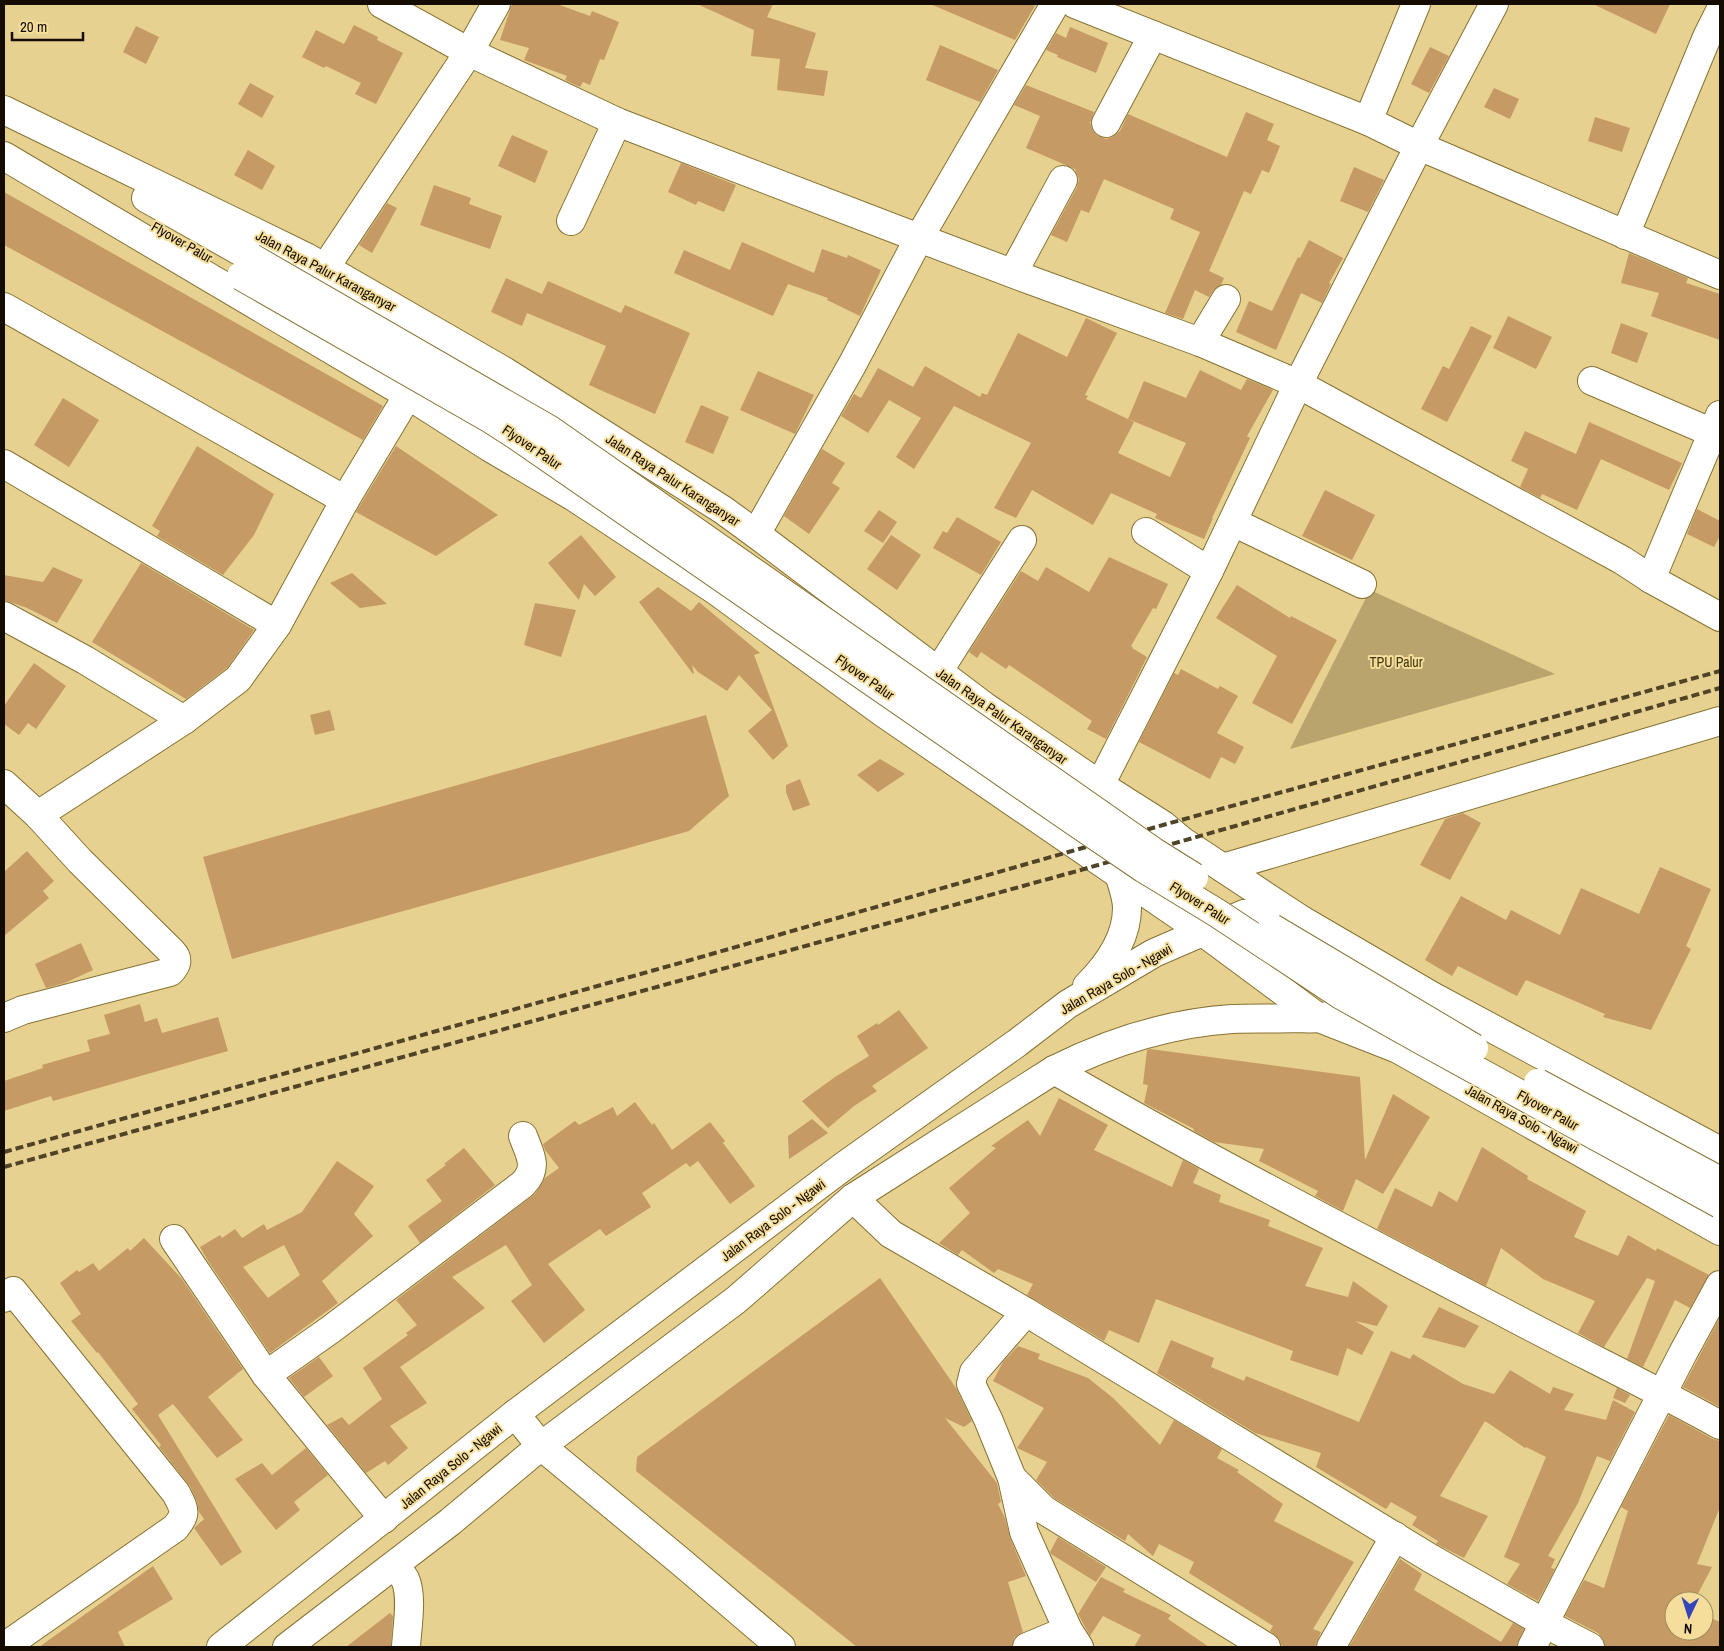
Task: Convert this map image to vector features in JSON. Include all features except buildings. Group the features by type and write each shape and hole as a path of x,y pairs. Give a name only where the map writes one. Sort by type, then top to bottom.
{"main road":[{"path":"382,4 469,52 617,122 919,238 1200,342 1298,384 1622,560 1651,579 1720,617"},
{"path":"325,268 469,52 496,4"},
{"path":"756,534 852,365 919,238 1055,4"},
{"path":"1075,4 1368,121 1419,146 1720,275"},
{"path":"1368,121 1416,4"},
{"path":"1100,785 1209,571 1298,384 1419,146 1494,4"},
{"path":"1625,235 1707,37 1720,11"},
{"path":"1106,123 1153,35"},
{"name":"Jalan Raya Palur Karanganyar","path":"4,110 306,257 504,371 723,510 984,706 1300,919"},
{"path":"571,221 617,122"},
{"name":"Flyover Palur","path":"34,124 70,156 517,436 1068,817 1341,995 1422,1042 1720,1204"},
{"path":"5,157 408,395 489,447 574,497 715,590 882,712 1203,932 1319,1018"},
{"name":"Flyover Palur","path":"5,157 44,171 247,267 550,430 1154,852 1280,933 1457,1039 1720,1181"},
{"path":"1013,273 1063,180"},
{"path":"1200,342 1226,299"},
{"path":"4,307 345,500"},
{"path":"1592,381 1717,424 1651,579"},
{"path":"38,815 184,720 238,680 276,625 345,500 408,395"},
{"path":"4,464 276,625"},
{"path":"1233,522 1362,584"},
{"path":"1146,532 1209,571"},
{"path":"938,672 1022,540"},
{"path":"4,616 85,660 184,720"},
{"path":"946,756 964,753 973,748 986,731 988,717 984,706"},
{"path":"1223,868 1720,721"},
{"path":"4,784 38,815 80,861 176,956 177,962 170,972 23,1010 4,1018"},
{"path":"1068,1004 1100,973 1120,942 1127,906 1119,874"},
{"name":"Jalan Raya Solo - Ngawi","path":"221,1647 514,1414 844,1166 1017,1043 1068,1004 1154,953 1244,914 1271,913 1300,919 1432,996 1720,1151"},
{"name":"Jalan Raya Solo - Ngawi","path":"287,1647 395,1566 541,1446 736,1300 853,1198 1054,1070 1111,1044 1168,1028 1231,1019 1319,1018 1347,1008 1358,999 1362,991 1366,975 1366,957"},
{"path":"1398,1049 1394,1035 1399,1016 1407,1004 1413,1000 1432,996"},
{"name":"Jalan Raya Solo - Ngawi","path":"1319,1018 1398,1049 1720,1231"},
{"path":"1054,1070 1204,1154 1720,1425"},
{"path":"266,1375 330,1330 524,1184 533,1171 533,1163 523,1136"},
{"path":"853,1198 891,1234 1026,1312 1395,1536 1544,1623 1590,1647"},
{"path":"174,1239 266,1375 384,1519"},
{"path":"1532,1647 1720,1285"},
{"path":"4,1298 13,1291 176,1493 184,1508 183,1519 175,1528 11,1645"},
{"path":"1026,1312 974,1372 971,1380 1012,1478 1024,1532 1074,1639 1027,1647"},
{"path":"514,1414 541,1446 781,1647"},
{"path":"1012,1478 1044,1510 1266,1647"},
{"path":"1332,1647 1395,1536"},
{"path":"395,1566 404,1577 409,1597 406,1647"}],"green space":[{"name":"TPU Palur","path":"1370,590 1555,674 1290,749"}],"railway":[{"path":"4,1152 687,961 1163,825 1720,671"},
{"path":"4,1167 1070,873 1720,688"}]}
